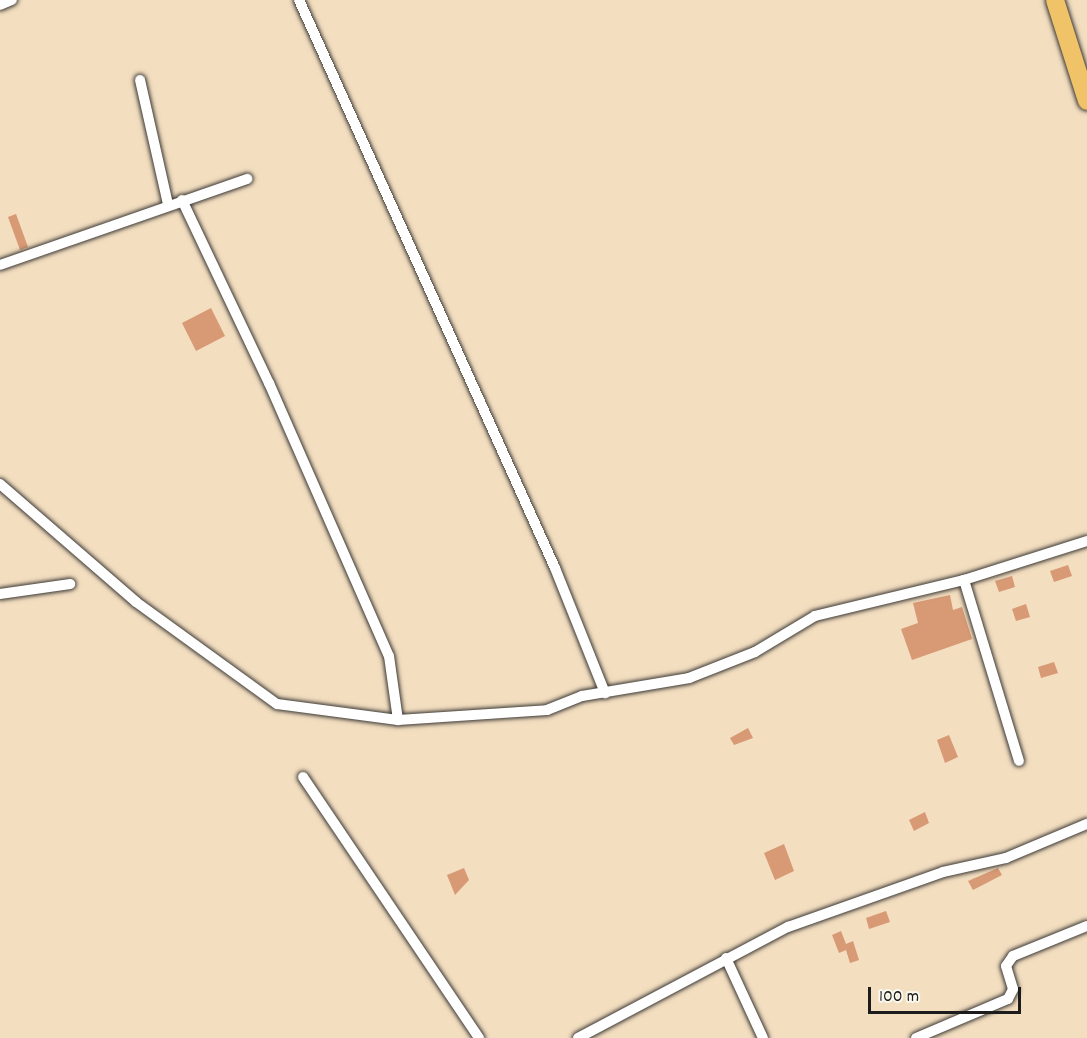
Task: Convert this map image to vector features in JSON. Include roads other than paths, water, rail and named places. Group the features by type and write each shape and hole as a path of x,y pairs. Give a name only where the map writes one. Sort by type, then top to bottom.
{"highway":[{"path":"1055,0 1087,101"}],"street":[{"path":"0,5 12,0"},
{"path":"299,0 555,568 605,693"},
{"path":"140,80 168,204"},
{"path":"0,265 168,204 247,179"},
{"path":"182,200 269,383 389,656 398,720"},
{"path":"0,484 136,602 277,704 398,720 547,710 582,696 718,669 815,616 964,580 1087,541"},
{"path":"964,580 1019,762"},
{"path":"0,594 70,584"},
{"path":"303,777 479,1038"},
{"path":"578,1038 788,927 943,872 1006,858 1087,824"},
{"path":"916,1038 938,1034 1008,999 1013,989 1006,966 1013,956 1087,926"},
{"path":"726,958 763,1038"}]}
